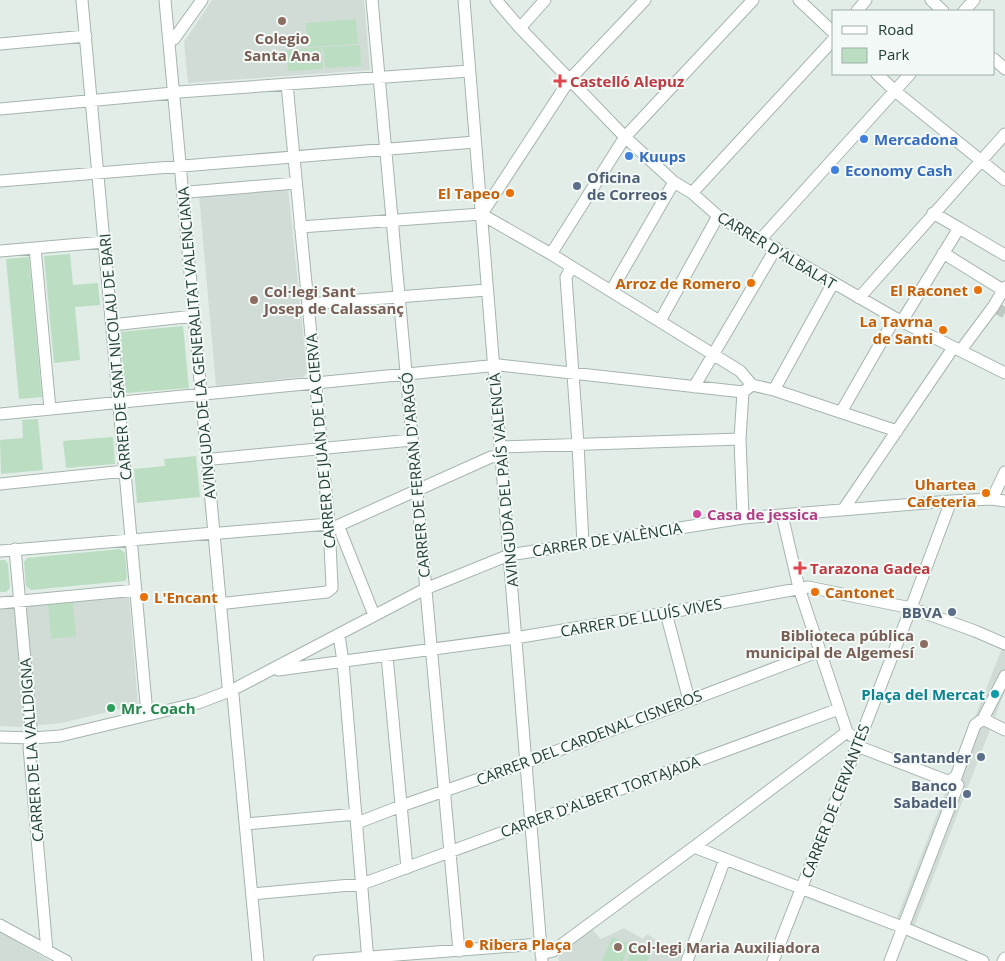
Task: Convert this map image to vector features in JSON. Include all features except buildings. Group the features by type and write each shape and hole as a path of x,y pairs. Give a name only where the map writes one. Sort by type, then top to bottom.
{"street":[{"name":"CARRER DE SANT NICOLAU DE BARI","path":"82,0 147,714"},
{"name":"AVINGUDA DE LA GENERALITAT VALENCIANA","path":"165,0 183,165 194,316 214,459 217,533 227,603 232,689"},
{"name":"AVINGUDA DE LA GENERALITAT VALENCIANA","path":"171,0 176,93"},
{"path":"174,39 202,0"},
{"name":"CARRER DE FERRAN D'ARAGÓ","path":"372,0 459,951"},
{"name":"AVINGUDA DEL PAÍS VALENCIÀ","path":"464,0 541,953"},
{"name":"CARRER D'ALBALAT","path":"496,0 520,28 625,137 674,182 692,193 718,216 899,320 1005,373"},
{"path":"520,28 545,0"},
{"path":"481,214 570,79 645,0"},
{"path":"551,254 625,137 753,0"},
{"path":"799,0 832,31"},
{"path":"858,10 866,0"},
{"path":"931,0 941,10"},
{"path":"965,10 974,0"},
{"path":"0,44 86,36"},
{"path":"692,193 832,42"},
{"path":"995,60 1005,69"},
{"path":"0,109 287,84 469,71"},
{"path":"878,75 1005,180"},
{"path":"760,240 909,75"},
{"name":"CARRER DE JUAN DE LA CIERVA","path":"227,603 327,592 332,588 332,525 315,383 287,84"},
{"path":"859,298 1005,134"},
{"path":"0,181 475,142"},
{"name":"AVINGUDA DE LA GENERALITAT VALENCIANA","path":"183,165 189,192 204,394 258,961"},
{"path":"612,291 674,182"},
{"path":"189,192 296,184"},
{"path":"300,227 481,214 551,254 740,371 747,389 740,439 743,518"},
{"path":"933,214 1005,255"},
{"path":"660,321 718,216"},
{"path":"841,412 959,228"},
{"path":"0,251 104,242"},
{"path":"35,248 50,409"},
{"path":"694,387 776,248"},
{"path":"843,510 957,349 995,307 1004,289 943,253"},
{"path":"572,268 566,277 583,544"},
{"path":"774,390 833,283"},
{"path":"308,304 487,290"},
{"path":"112,325 194,316"},
{"path":"0,414 493,365 694,387 774,390 897,432"},
{"path":"0,551 332,525 500,452 578,444 740,439"},
{"path":"214,459 412,440"},
{"path":"0,484 125,471"},
{"path":"992,499 1005,472"},
{"name":"CARRER DE VALÈNCIA","path":"0,737 32,738 60,736 198,703 269,671 426,589 508,555 743,518 951,501 992,499 1005,501"},
{"name":"CARRER DE CERVANTES","path":"773,961 951,501"},
{"path":"782,515 799,588 839,709 842,736 857,745 955,782"},
{"path":"332,525 340,530 374,615"},
{"name":"CARRER DE LA VALLDIGNA","path":"15,550 32,738 29,747 47,951"},
{"name":"CARRER DE LLUÍS VIVES","path":"269,671 515,638 666,613 808,586 911,608 975,630 1005,644"},
{"path":"0,603 136,590"},
{"path":"666,613 689,700"},
{"path":"339,635 343,662 368,959"},
{"name":"CARRER DEL CARDENAL CISNEROS","path":"246,824 357,819 401,806 525,763 820,652"},
{"path":"387,656 408,868"},
{"path":"890,961 975,725 983,720 1005,676"},
{"name":"CARRER D'ALBERT TORTAJADA","path":"252,894 362,884 839,709"},
{"path":"983,720 1005,730"},
{"path":"320,961 459,951 541,953 552,951 694,848 842,736"},
{"path":"694,848 902,927 983,961"},
{"path":"687,961 725,859"},
{"path":"0,925 61,960"}],"shaded area":[{"name":"Colegio Santa Ana","path":"212,0 364,0 370,70 188,83 184,42"},
{"name":"Col·legi Sant Josep de Calassanç","path":"288,187 307,372 304,377 216,386 199,195"},
{"path":"129,596 138,705 61,723 19,727 0,726 0,608"},
{"path":"1004,643 1005,691 910,937 806,898 811,886 896,920"},
{"name":"Col·legi Maria Auxiliadora","path":"624,928 643,939 647,934 682,957 680,961 559,961 558,954 592,929 601,939"},
{"path":"0,932 50,961 0,961"}],"green space":[{"path":"356,19 358,44 307,47 306,23"},
{"path":"360,45 361,66 325,68 323,47"},
{"path":"321,47 323,69 288,71 286,50"},
{"path":"70,254 73,285 98,283 100,305 75,307 80,360 54,363 44,256"},
{"path":"29,257 42,397 19,399 6,259"},
{"path":"183,326 189,388 126,393 119,332"},
{"path":"38,419 43,470 1,474 0,440 23,438 22,420"},
{"path":"113,437 115,464 66,468 63,441"},
{"path":"196,456 200,497 137,503 134,469 165,466 164,459"},
{"path":"120,549 125,553 127,577 125,581 31,590 26,586 24,562 27,558"},
{"path":"0,560 5,560 8,564 10,588 6,592 0,592"},
{"path":"73,602 76,636 51,639 48,605"},
{"path":"612,937 629,944 623,961 602,961"},
{"path":"633,945 651,952 647,961 627,961"}],"tunnel":[{"path":"996,308 1005,313"}],"place":[{"name":"Colegio Santa Ana","path":"282,21"},
{"name":"Castelló Alepuz","path":"560,81"},
{"name":"Mercadona","path":"864,139"},
{"name":"Kuups","path":"629,156"},
{"name":"Economy Cash","path":"835,170"},
{"name":"Oficina de Correos","path":"577,186"},
{"name":"El Tapeo","path":"510,193"},
{"name":"Arroz de Romero","path":"751,283"},
{"name":"El Raconet","path":"978,290"},
{"name":"Col·legi Sant Josep de Calassanç","path":"254,300"},
{"name":"La Tavrna de Santi","path":"943,330"},
{"name":"Uhartea Cafeteria","path":"986,493"},
{"name":"Casa de jessica","path":"697,514"},
{"name":"Tarazona Gadea","path":"800,568"},
{"name":"Cantonet","path":"815,592"},
{"name":"L'Encant","path":"144,597"},
{"name":"BBVA","path":"952,612"},
{"name":"Biblioteca pública municipal de Algemesí","path":"924,644"},
{"name":"Plaça del Mercat","path":"995,694"},
{"name":"Mr. Coach","path":"111,708"},
{"name":"Santander","path":"981,757"},
{"name":"Banco Sabadell","path":"967,794"},
{"name":"Ribera Plaça","path":"469,944"},
{"name":"Col·legi Maria Auxiliadora","path":"618,947"}]}
